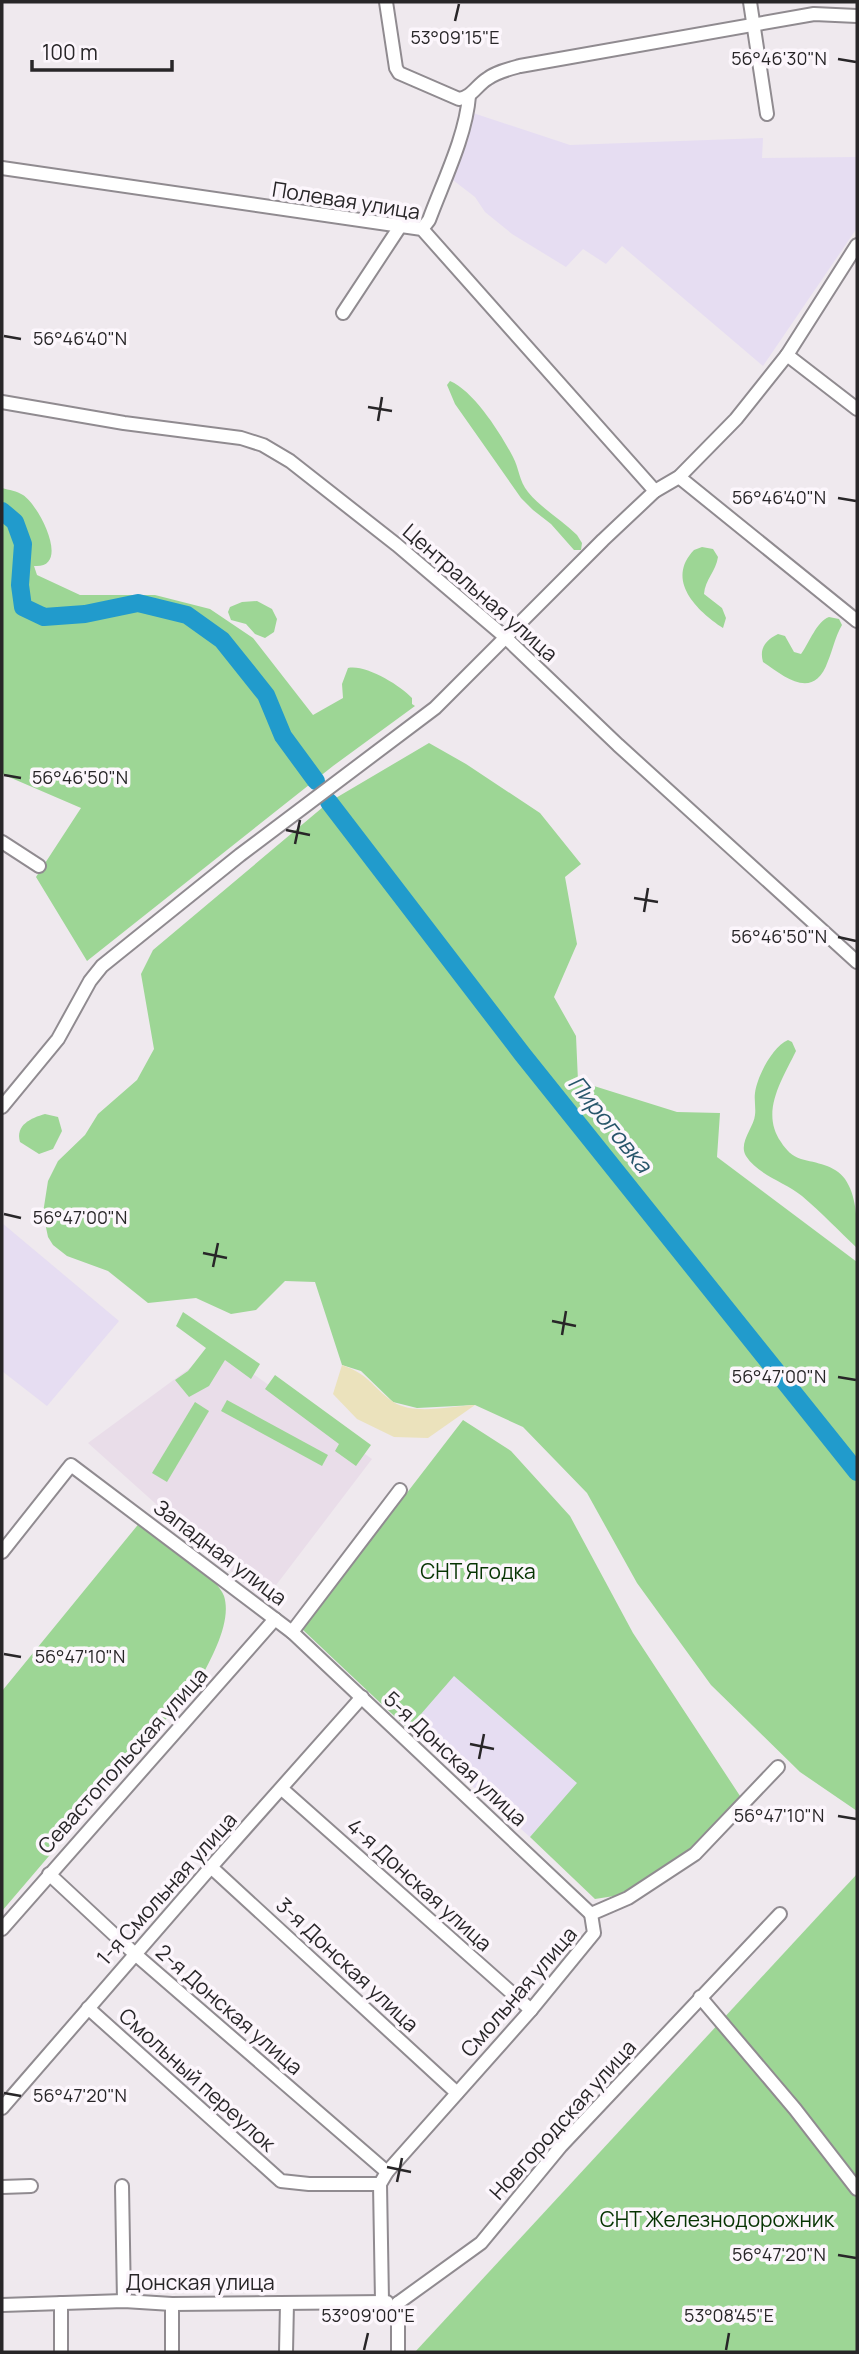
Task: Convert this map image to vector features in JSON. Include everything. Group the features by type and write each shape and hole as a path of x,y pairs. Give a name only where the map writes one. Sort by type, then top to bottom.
{"street":[{"path":"386,2 398,73 459,99 469,96 489,78 520,66 814,15 836,13 857,16"},
{"path":"750,2 767,114"},
{"path":"422,229 429,220 460,136 468,113 469,96"},
{"name":"Полевая улица","path":"2,168 422,229 655,491"},
{"path":"343,313 401,225"},
{"path":"2,1107 58,1039 90,981 102,966 240,855 435,708 504,636 655,491 679,477 736,419 787,355 857,245"},
{"path":"787,355 857,409"},
{"name":"Центральная улица","path":"2,402 124,423 241,438 263,445 290,461 397,545 504,636 618,745 857,962"},
{"path":"679,477 857,621"},
{"path":"2,842 39,866"},
{"name":"Западная улица","path":"2,1552 72,1465 292,1632 400,1490"},
{"name":"Севастопольская улица","path":"2,1929 275,1619"},
{"name":"5-я Донская улица","path":"292,1632 591,1914"},
{"name":"1-я Смольная улица","path":"2,2108 362,1697"},
{"name":"Смольная улица","path":"380,2184 387,2172 531,2010 594,1933 591,1914 628,1898 695,1854 778,1767"},
{"name":"4-я Донская улица","path":"282,1789 531,2010"},
{"name":"3-я Донская улица","path":"211,1867 457,2092"},
{"name":"2-я Донская улица","path":"49,1874 135,1954 387,2172"},
{"name":"Новгородская улица","path":"398,2302 481,2243 561,2146 780,1914"},
{"path":"700,1997 857,2189"},
{"name":"Смольный переулок","path":"88,2008 281,2181 309,2184 380,2184"},
{"path":"380,2184 382,2301"},
{"path":"2,2186 31,2186"},
{"path":"122,2186 124,2301"},
{"name":"Донская улица","path":"2,2305 124,2301 172,2304 398,2302"},
{"path":"398,2302 398,2352"},
{"path":"61,2303 61,2352"},
{"path":"286,2352 287,2303"},
{"path":"172,2304 172,2352"}],"shaded area":[{"path":"473,113 570,145 763,138 762,158 857,157 857,228 763,366 622,246 606,264 583,249 566,267 512,234 485,212 475,197 449,177"},
{"path":"2,1223 119,1321 47,1406 2,1371"},
{"path":"217,1348 372,1459 264,1601 88,1443"},
{"path":"454,1675 578,1783 530,1837 408,1729"}],"green space":[{"path":"450,381 468,394 486,414 513,457 525,488 539,504 577,535 582,543 581,550 574,550 551,524 521,498 455,404 447,385"},
{"path":"2,488 21,494 30,501 49,535 51,558 45,564 34,566 37,575 80,595 155,595 210,609 253,638 313,715 343,698 342,684 348,668 373,672 391,682 412,698 412,704 415,706 333,766 87,961 36,877 81,808 2,774"},
{"path":"702,547 713,549 718,557 704,594 722,608 726,618 723,628 695,604 684,583 686,561 694,550"},
{"path":"257,601 272,609 277,619 274,632 265,638 255,634 246,624 231,620 228,612 230,607 242,602"},
{"path":"829,617 839,619 842,625 828,661 815,680 807,683 790,679 763,662 763,649 774,636 785,636 794,652 801,654 817,628"},
{"path":"429,743 540,813 581,864 565,877 577,944 554,997 576,1036 578,1081 677,1112 720,1113 717,1157 857,1262 857,1811 800,1772 711,1685 637,1583 587,1493 523,1427 475,1405 417,1408 393,1402 361,1371 342,1365 315,1282 285,1281 256,1310 231,1314 196,1298 148,1303 108,1271 67,1256 53,1245 48,1237 43,1213 48,1181 58,1161 85,1135 98,1114 137,1080 154,1049 141,974 153,950 329,802"},
{"path":"788,1040 796,1051 775,1096 775,1131 792,1154 831,1168 845,1179 855,1203 857,1248 802,1196 751,1163 744,1151 745,1140 754,1120 755,1093 759,1079 776,1049"},
{"path":"45,1114 58,1117 62,1131 53,1149 39,1154 20,1142 19,1136 25,1123"},
{"path":"183,1312 260,1364 251,1379 225,1360 209,1386 189,1397 175,1380 188,1371 206,1348 176,1326"},
{"path":"275,1375 371,1445 356,1466 335,1451 339,1444 265,1389"},
{"path":"227,1400 328,1455 322,1466 221,1411"},
{"path":"195,1402 209,1411 167,1482 152,1473"},
{"name":"СНТ Ягодка","path":"463,1420 511,1451 570,1516 633,1633 742,1799 687,1854 627,1894 595,1899 530,1837 577,1783 454,1676 408,1729 302,1629"},
{"path":"141,1521 187,1557 219,1588 226,1606 220,1638 201,1678 2,1911 2,1691"},
{"name":"СНТ Железнодорожник","path":"857,1874 857,2352 415,2352"}],"sand":[{"path":"342,1365 359,1373 401,1406 432,1409 475,1405 428,1438 394,1437 357,1419 333,1394"}],"waterway":[{"name":"Пироговка","path":"2,511 15,522 23,544 20,585 23,607 44,617 85,614 138,603 187,615 222,640 266,695 283,736 316,781"},
{"name":"Пироговка","path":"329,802 523,1055 857,1472"}]}
